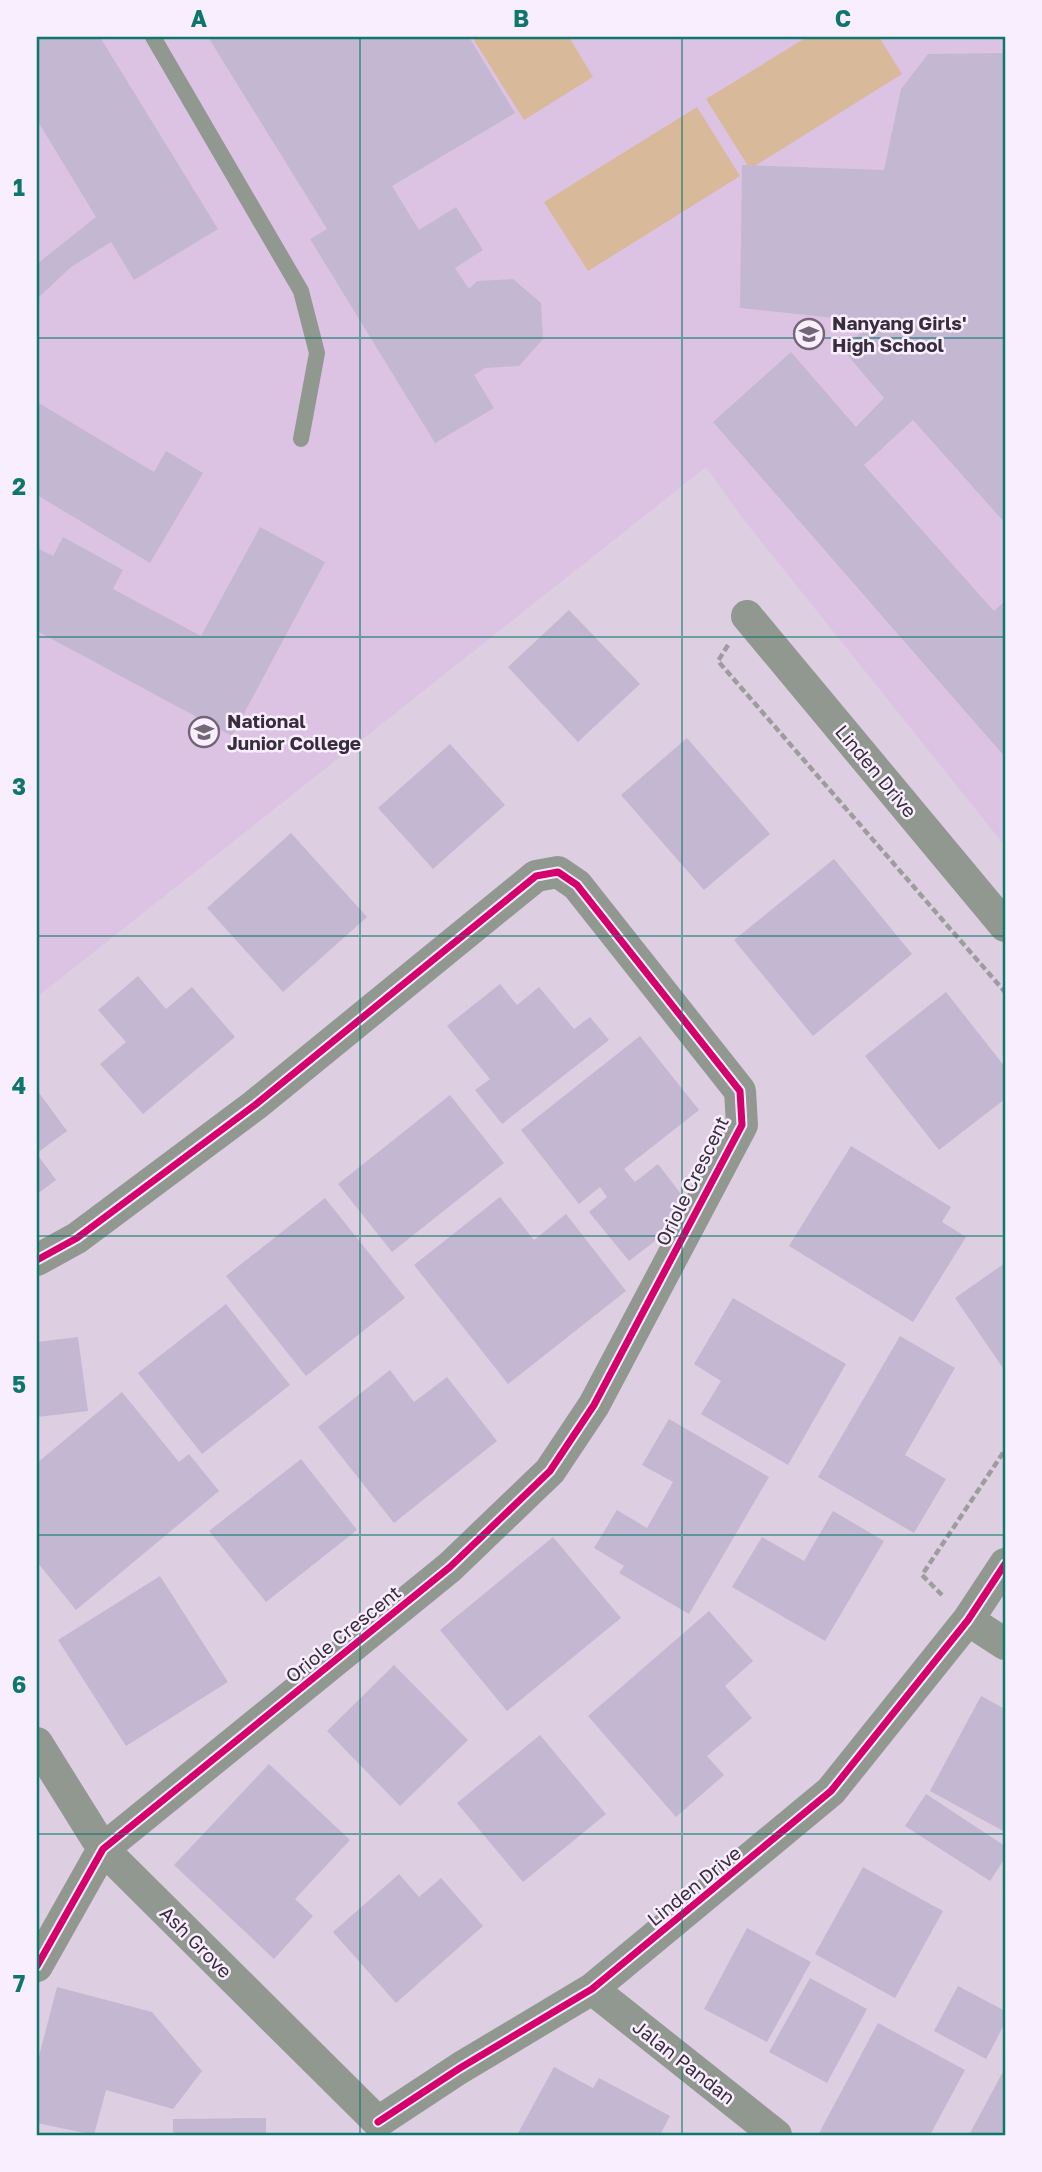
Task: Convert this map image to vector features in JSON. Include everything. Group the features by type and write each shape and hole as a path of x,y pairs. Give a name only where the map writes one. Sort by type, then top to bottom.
{"street":[{"name":"Linden Drive","path":"747,615 1005,926"},
{"name":"Oriole Crescent","path":"37,1260 77,1238 255,1105 536,876 558,873 577,885 740,1091 742,1125 594,1405 550,1471 450,1567 103,1849 37,1966"},
{"name":"Linden Drive","path":"380,2129 460,2068 592,1989 831,1791 968,1620 1005,1564"},
{"path":"968,1620 1005,1644"},
{"name":"Ash Grove","path":"37,1743 103,1849 380,2129"},
{"name":"Jalan Pandan","path":"592,1989 776,2135"}],"lane":[{"path":"153,37 301,291 317,353 300,439"}],"path":[{"path":"747,615 718,661 1005,992"},
{"path":"968,1620 922,1575 1005,1450"}],"shaded area":[{"name":"National Junior College","path":"37,37 1005,37 1005,846 740,515 706,467 37,997"},
{"path":"472,37 569,37 593,77 524,120"},
{"path":"807,37 879,37 902,74 750,169 706,99"},
{"path":"697,107 740,176 588,271 544,202"}],"building":[{"path":"37,37 100,37 218,229 134,280 111,242 71,267 37,299 37,264 96,217 37,120"},
{"path":"208,37 469,37 515,113 392,186 419,230 456,207 483,250 455,268 469,289 477,281 513,279 541,303 543,339 519,366 485,368 474,375 494,408 435,443 310,239 327,229"},
{"path":"1005,53 1005,523 913,420 864,465 994,611 1005,601 1005,757 713,422 791,352 856,427 884,398 843,350 872,322 740,308 742,165 884,170 901,89 928,54"},
{"path":"37,402 154,472 166,451 203,473 150,563 37,495"},
{"path":"260,527 325,562 232,736 37,631 37,548 53,556 63,537 123,570 113,589 201,636"},
{"path":"569,610 640,684 578,742 508,667"},
{"path":"687,738 770,834 704,890 621,795"},
{"path":"450,744 505,805 433,869 378,808"},
{"path":"291,833 367,917 283,992 207,908"},
{"path":"834,859 912,954 813,1036 734,940"},
{"path":"138,976 166,1009 192,987 235,1037 143,1114 100,1064 126,1042 98,1010"},
{"path":"500,984 517,1005 539,987 574,1029 590,1017 609,1040 502,1124 475,1090 490,1079 447,1026"},
{"path":"946,992 1005,1067 1005,1099 939,1150 865,1056"},
{"path":"640,1036 699,1110 624,1169 635,1182 658,1164 694,1211 629,1261 589,1212 607,1197 600,1187 579,1204 521,1130"},
{"path":"37,1090 67,1131 37,1153"},
{"path":"450,1095 504,1163 392,1252 338,1184"},
{"path":"851,1146 951,1207 942,1222 966,1237 913,1322 789,1246"},
{"path":"37,1154 56,1180 37,1194"},
{"path":"500,1197 534,1240 566,1214 626,1291 508,1384 414,1265"},
{"path":"325,1198 405,1298 306,1376 226,1276"},
{"path":"1005,1263 1005,1371 955,1298"},
{"path":"733,1298 846,1364 788,1465 701,1414 721,1381 694,1364"},
{"path":"226,1304 290,1385 202,1454 138,1373"},
{"path":"900,1336 955,1368 905,1455 946,1479 914,1533 818,1477"},
{"path":"78,1337 88,1411 37,1417 37,1342"},
{"path":"390,1370 414,1402 447,1377 497,1441 394,1523 318,1427"},
{"path":"122,1392 179,1462 189,1454 219,1491 76,1610 37,1562 37,1463"},
{"path":"669,1419 769,1477 689,1614 619,1573 624,1566 594,1548 617,1510 647,1528 673,1482 642,1465"},
{"path":"301,1459 357,1530 266,1602 209,1531"},
{"path":"833,1511 884,1541 825,1641 732,1587 762,1537 804,1561"},
{"path":"553,1537 621,1618 507,1711 440,1630"},
{"path":"160,1576 228,1682 126,1746 58,1640"},
{"path":"709,1611 753,1661 725,1686 752,1718 707,1756 724,1775 676,1817 588,1716"},
{"path":"394,1665 468,1740 400,1806 327,1731"},
{"path":"981,1696 1005,1709 1005,1832 930,1791"},
{"path":"540,1735 606,1814 523,1882 457,1803"},
{"path":"269,1764 350,1840 295,1899 313,1916 274,1959 174,1865"},
{"path":"926,1794 1005,1846 1005,1858 990,1881 905,1826"},
{"path":"863,1867 943,1911 895,1998 815,1954"},
{"path":"399,1874 419,1897 441,1878 483,1926 396,2003 333,1932"},
{"path":"747,1928 811,1962 767,2042 704,2009"},
{"path":"810,1978 867,2009 827,2083 769,2052"},
{"path":"958,1986 1005,2011 1005,2023 986,2059 934,2031"},
{"path":"57,1987 152,2012 202,2071 173,2109 106,2090 94,2135 37,2123 37,2064"},
{"path":"878,2023 965,2070 930,2135 818,2135"},
{"path":"554,2067 593,2088 599,2078 670,2116 660,2135 517,2135"},
{"path":"1005,2068 1005,2135 969,2135"},
{"path":"266,2118 266,2135 173,2135 173,2119"}],"cycle path":[{"path":"37,1260 77,1238 255,1105 536,876 558,872 577,885 740,1091 742,1125 594,1405 550,1471 450,1567 103,1849 37,1966"},
{"path":"378,2122 460,2068 592,1989 831,1791 968,1620 1005,1564"}],"place":[{"name":"Nanyang Girls' High School","path":"809,334"},
{"name":"National Junior College","path":"204,732"}]}
